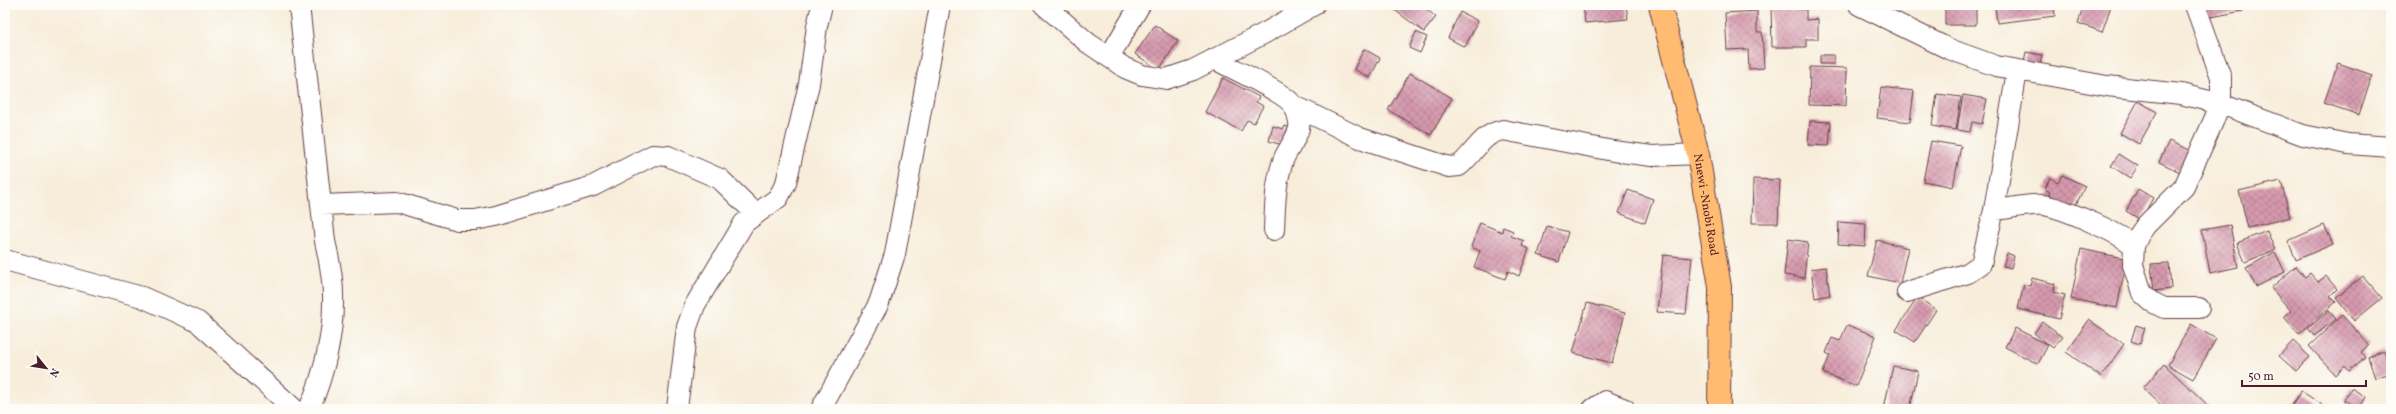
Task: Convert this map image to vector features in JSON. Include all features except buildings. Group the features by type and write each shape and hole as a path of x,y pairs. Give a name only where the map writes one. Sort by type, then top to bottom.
{"main road":[{"name":"Nnewi -Nnobi Road","path":"1660,5 1698,154 1720,287 1719,409"}],"street":[{"path":"299,5 325,241 331,270 334,297 324,364 316,393 309,409"},
{"path":"677,409 687,327 695,305 744,223 755,213 778,198 786,183 809,84 817,26 822,5"},
{"path":"821,409 879,303 895,254 940,5"},
{"path":"1044,5 1088,43 1109,57 1142,75 1166,79 1193,70 1314,5"},
{"path":"1109,57 1140,5"},
{"path":"1859,5 1949,49 1996,66 2106,86 2181,94 2221,104 2304,135 2348,144 2391,147"},
{"path":"2195,5 2221,77 2221,104 2187,182 2146,225 2134,246 2133,265 2142,293 2152,302 2164,308 2199,308"},
{"path":"1214,59 1282,96 1293,105 1360,138 1449,167 1459,166 1482,140 1492,132 1503,130 1613,151 1652,156 1698,154"},
{"path":"1907,292 1977,269 1985,257 2017,71"},
{"path":"1274,230 1275,198 1282,162 1293,144 1299,127 1293,105"},
{"path":"322,205 397,202 457,220 475,220 496,216 593,186 642,160 660,156 668,156 720,179 755,213"},
{"path":"1994,210 2042,204 2060,210 2118,235 2134,246"},
{"path":"5,260 142,297 198,322 294,409"},
{"path":"1594,409 1605,401 1625,409"}]}
